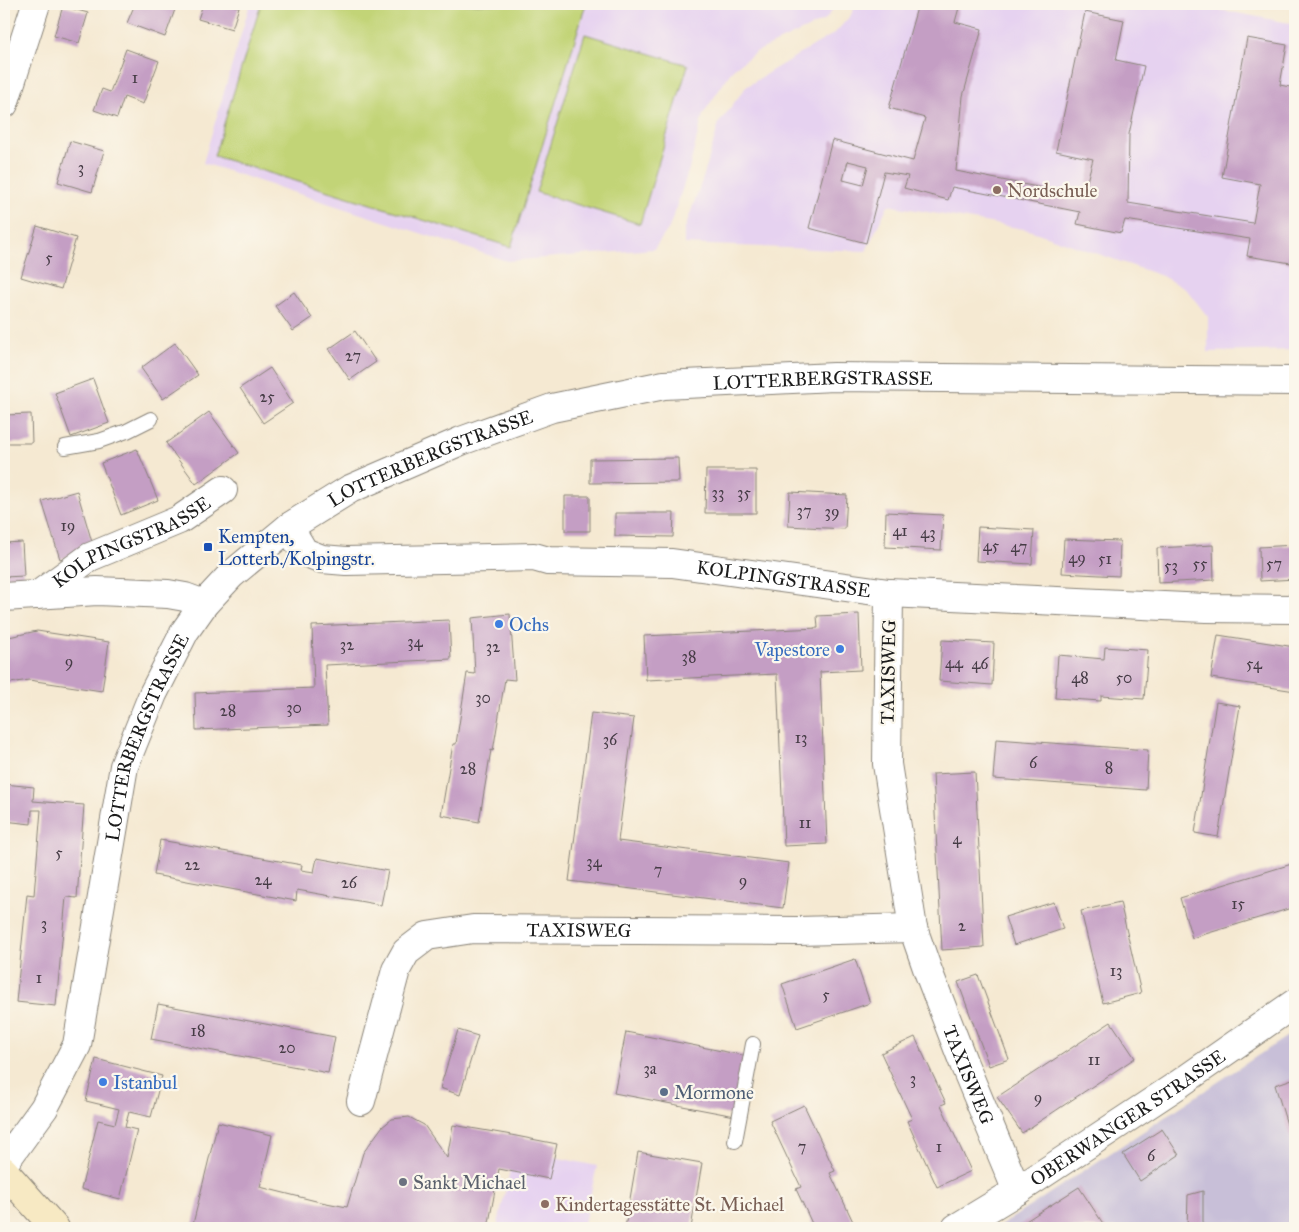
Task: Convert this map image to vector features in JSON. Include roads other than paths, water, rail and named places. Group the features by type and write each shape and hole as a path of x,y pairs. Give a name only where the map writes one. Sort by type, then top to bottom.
{"main road":[{"path":"4,1171 55,1228"}],"street":[{"path":"4,104 36,4"},
{"name":"LOTTERBERGSTRASSE","path":"4,1163 44,1108 77,1045 124,766 153,694 184,631 204,604 230,575 288,527 350,489 461,441 552,408 664,385 834,378 1295,381"},
{"name":"KOLPINGSTRASSE","path":"38,595 90,557 179,520 223,490"},
{"name":"KOLPINGSTRASSE","path":"288,527 304,552 322,559 346,561 534,557 548,561 672,563 889,593 1196,607 1295,608"},
{"name":"KOLPINGSTRASSE","path":"4,597 97,591 168,594 185,597 204,604"},
{"name":"TAXISWEG","path":"889,593 887,764 913,928 964,1064 1017,1192"},
{"name":"TAXISWEG","path":"361,1101 396,970 406,952 426,936 473,928 798,932 913,928"},
{"name":"OBERWANGER STRASSE","path":"956,1228 1017,1192 1295,1004"}],"lane":[{"path":"65,448 99,441 127,431 151,419"},
{"path":"735,1141 753,1044"}],"place":[{"name":"Nordschule","path":"997,190"},
{"name":"Kempten, Lotterb./Kolpingstr.","path":"208,547"},
{"name":"Ochs","path":"499,624"},
{"name":"Vapestore","path":"840,649"},
{"name":"Istanbul","path":"103,1082"},
{"name":"Mormone","path":"664,1092"},
{"name":"Sankt Michael","path":"403,1182"},
{"name":"Kindertagesstätte St. Michael","path":"545,1204"}]}
